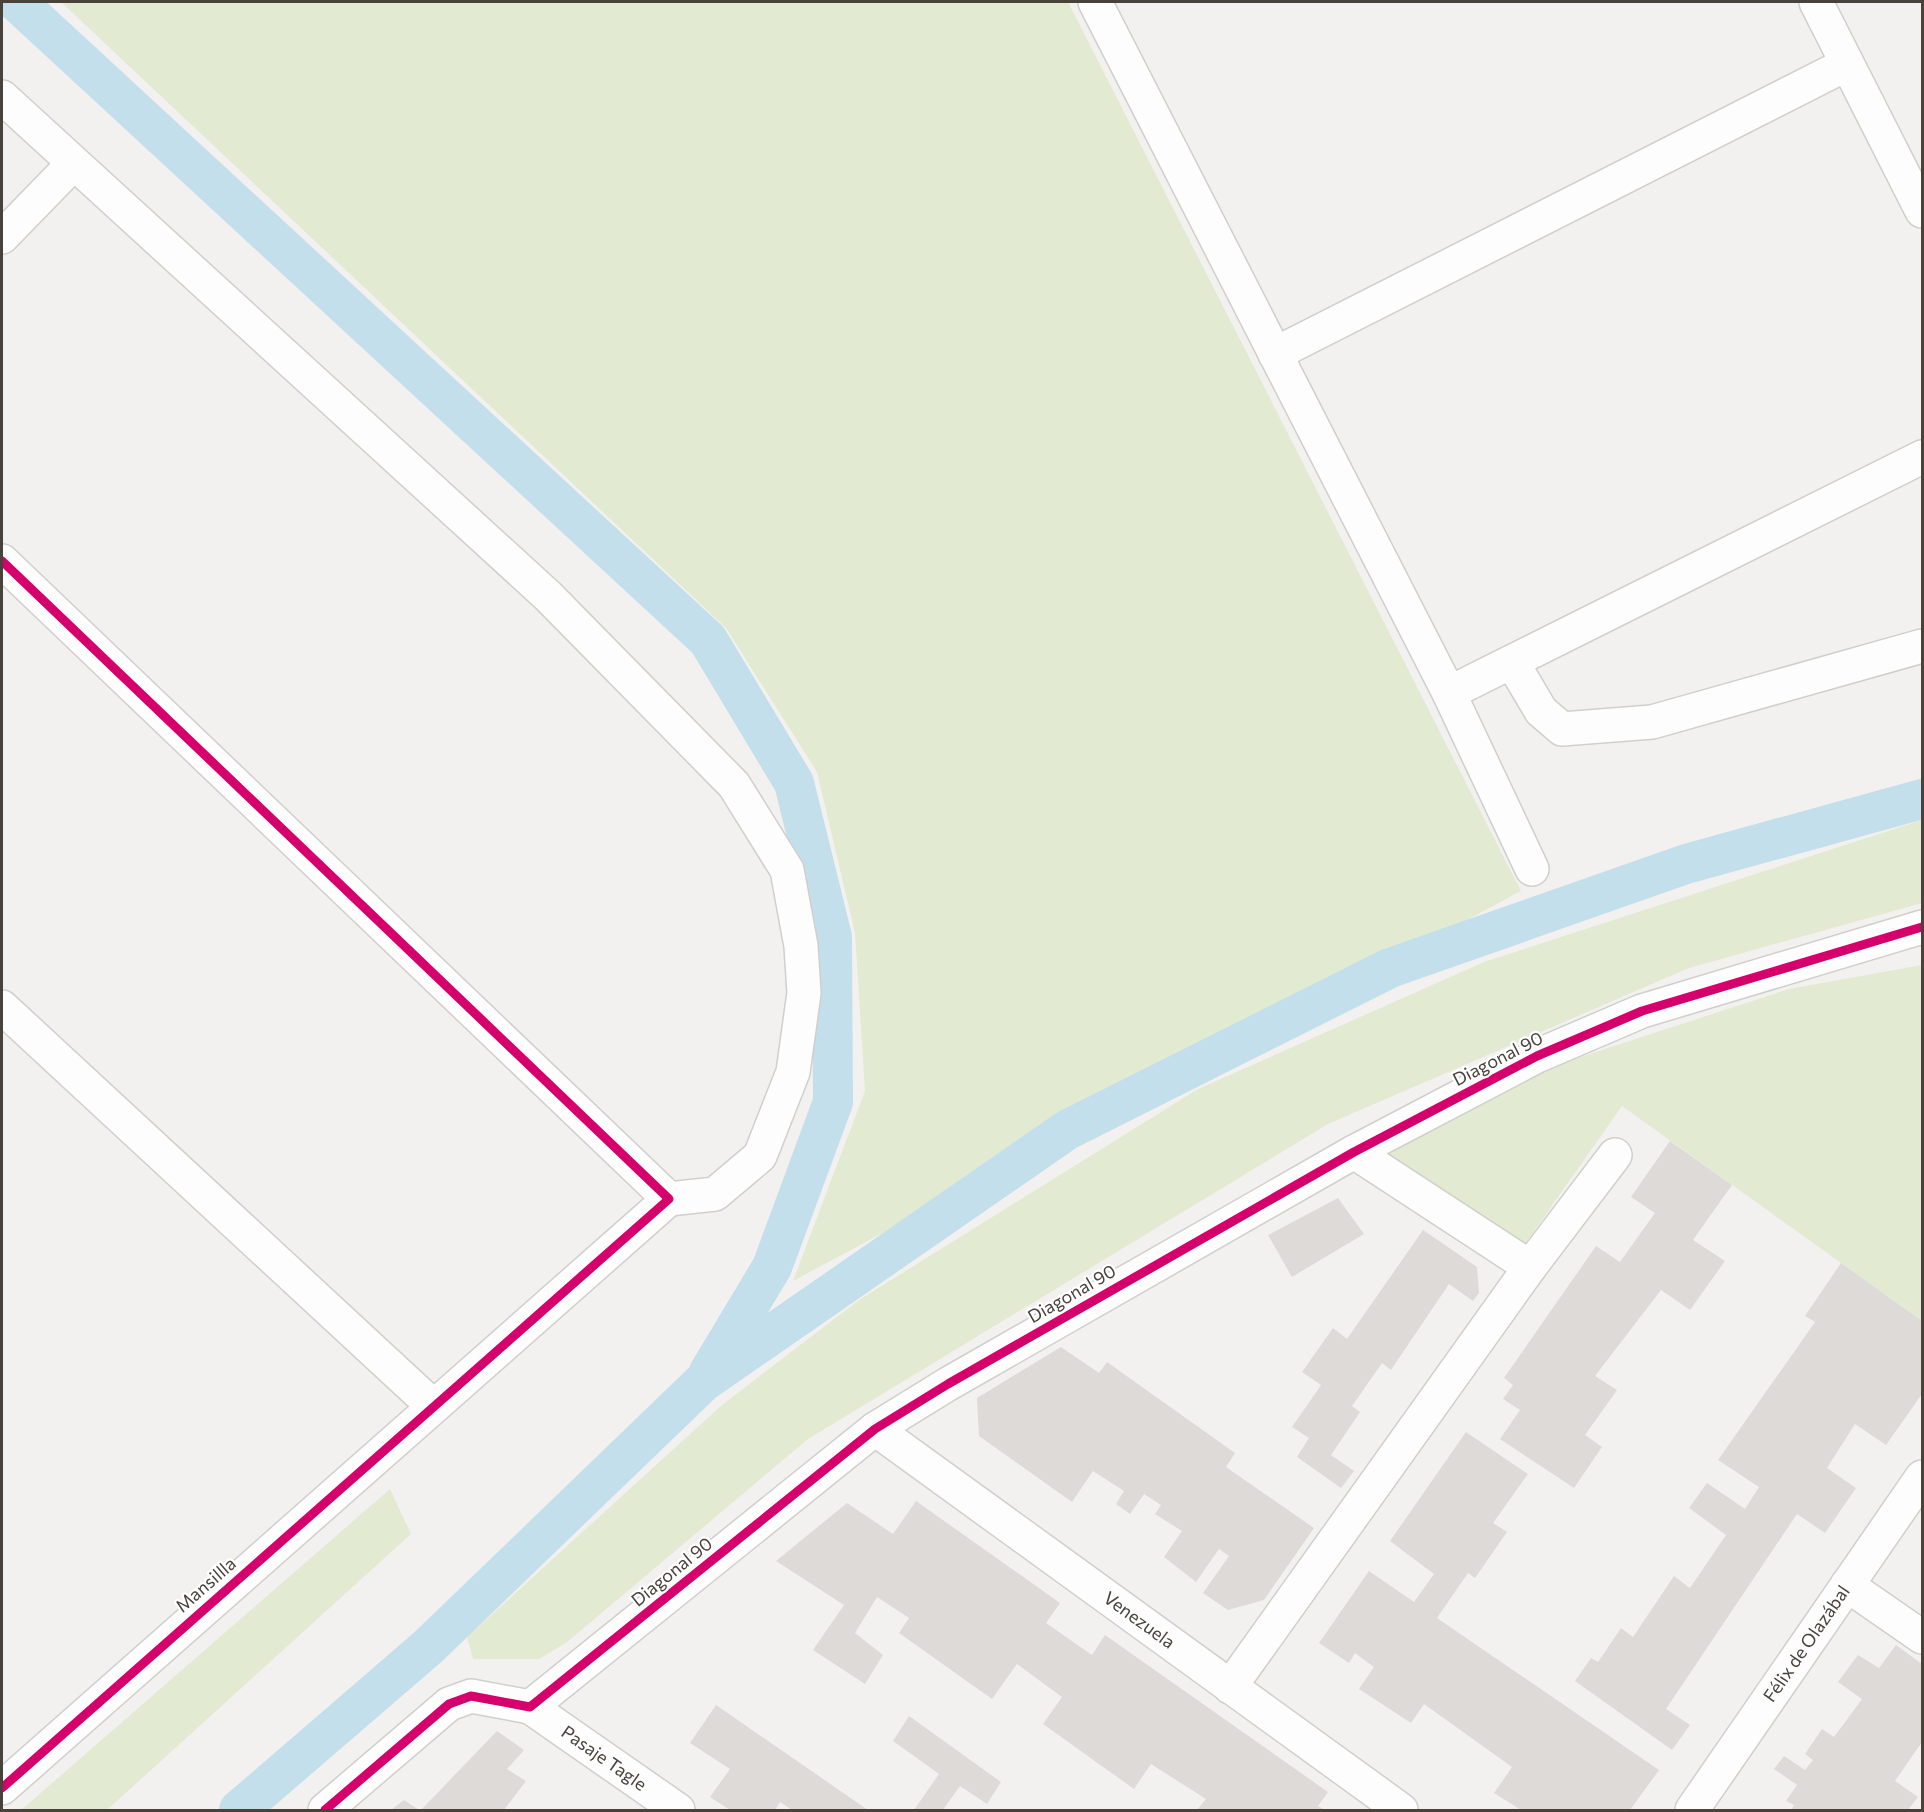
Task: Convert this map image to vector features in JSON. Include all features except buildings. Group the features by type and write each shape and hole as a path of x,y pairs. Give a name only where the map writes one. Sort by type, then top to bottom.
{"street":[{"path":"1816,2 1923,211"},
{"path":"1105,5 1275,354 1449,693 1532,869"},
{"path":"1275,354 1847,64"},
{"path":"2,97 548,596 734,785 787,870 801,946 804,993 793,1072 760,1156 715,1194 669,1199 2,561"},
{"path":"2,237 73,164"},
{"path":"1449,693 1923,457"},
{"path":"1512,662 1541,711 1562,729 1652,722 1923,646"},
{"name":"Diagonal 90","path":"530,1707 875,1429 948,1384 1354,1152 1537,1056 1642,1011 1923,927"},
{"path":"2,1007 433,1406"},
{"path":"1354,1152 1530,1267"},
{"path":"1230,1687 1530,1267 1615,1155"},
{"name":"Mansillla","path":"7,1774 669,1199"},
{"name":"Venezuela","path":"875,1429 1401,1810"},
{"name":"Félix de Olazábal","path":"1692,1810 1923,1476"},
{"path":"1847,1585 1923,1637"},
{"path":"325,1810 449,1704 471,1696 530,1707"},
{"name":"Pasaje Tagle","path":"530,1707 678,1810"}],"green space":[{"path":"61,2 1068,2 1521,891 793,1281 865,1091 855,933 817,772 726,628"},
{"path":"1922,820 1922,903 1689,968 1328,1124 808,1439 566,1643 539,1659 473,1659 467,1637 722,1405 859,1300 1198,1089 1484,962"},
{"path":"1922,965 1922,1321 1622,1106 1523,1247 1379,1151 1562,1063 1789,989"},
{"path":"390,1489 411,1534 107,1810 21,1810"}],"waterway":[{"path":"17,2 708,640 794,783 832,937 833,1102 772,1267 709,1372"},
{"path":"239,1810 428,1647 703,1382 1067,1130 1390,968 1686,864 1922,799"}],"cycle path":[{"path":"2,561 669,1199 2,1788"},
{"path":"325,1810 449,1704 471,1696 530,1707 875,1429 948,1384 1354,1152 1537,1056 1642,1011 1922,927"}]}
